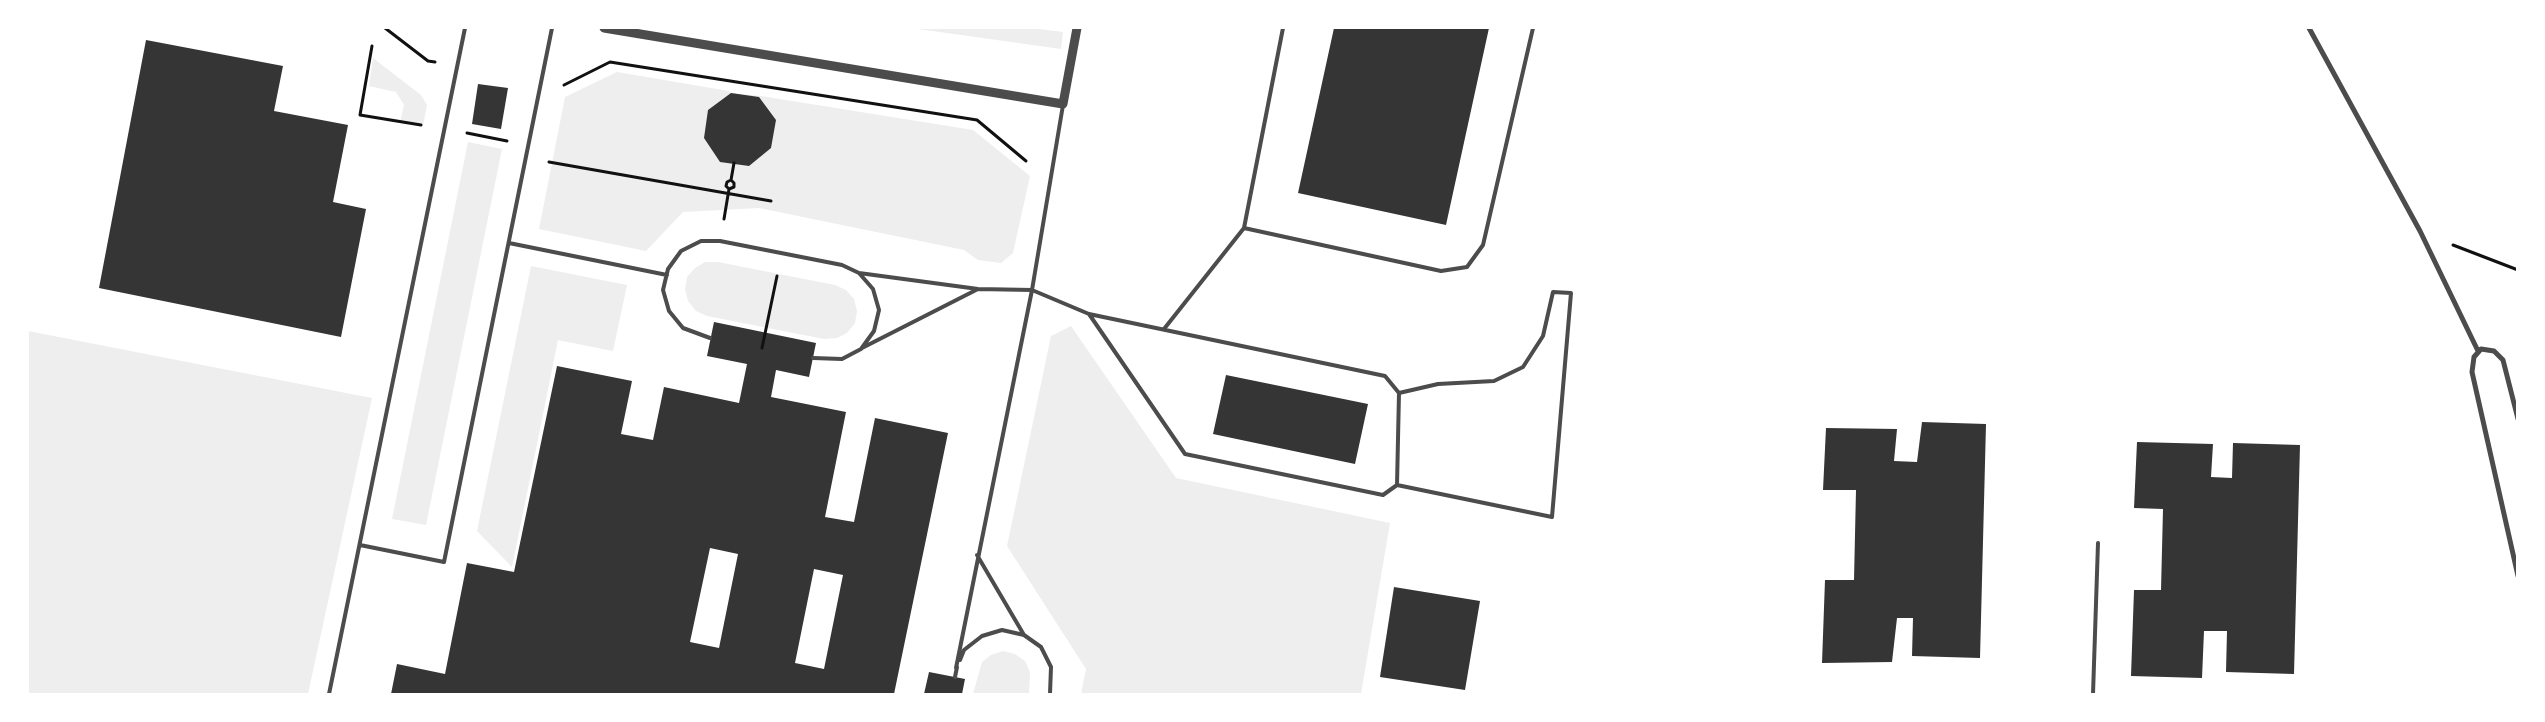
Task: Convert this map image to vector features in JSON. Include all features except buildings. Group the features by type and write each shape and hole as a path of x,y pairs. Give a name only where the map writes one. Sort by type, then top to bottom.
{"street":[{"path":"604,28 1063,104 1077,28"},
{"path":"2309,28 2420,231 2478,351"},
{"path":"2518,419 2504,360 2494,351 2485,348 2478,351 2472,364 2474,384 2518,576"}],"lane":[{"path":"330,694 465,28"},
{"path":"360,545 444,562 552,28"},
{"path":"1164,330 1244,228 1282,28"},
{"path":"1244,228 1441,272 1467,267 1483,245 1534,28"},
{"path":"955,676 977,555 1032,290 1063,104"},
{"path":"710,338 683,328 669,311 663,290 668,268 681,251 701,241 720,241 842,265 859,273 978,290 1032,290 1089,314 1385,376 1399,393 1397,485"},
{"path":"508,243 667,275"},
{"path":"859,273 873,289 879,310 874,332 861,349"},
{"path":"813,358 842,359 978,290"},
{"path":"1089,314 1185,454 1383,495 1397,485 1552,517 1571,293 1553,292 1543,336 1523,367 1494,381 1438,384 1399,393"},
{"path":"2093,694 2098,542"},
{"path":"977,555 1024,635"},
{"path":"956,668 964,650 982,636 1002,630 1024,635 1041,647 1051,667 1050,694"}],"path":[{"path":"385,28 428,61 457,66"},
{"path":"372,46 360,115 400,122"},
{"path":"541,81 564,85 610,62 967,118 977,120 1026,161"},
{"path":"444,129 528,144"},
{"path":"526,158 770,201"},
{"path":"720,241 729,189 734,187 734,183 731,180 734,164"},
{"path":"2420,231 2518,270"},
{"path":"762,348 782,253"}],"shaded area":[{"path":"911,28 1031,28 1063,32 1061,49"},
{"path":"373,58 421,95 427,105 423,126 400,122 404,105 396,92 369,86"},
{"path":"617,72 729,91 731,93 761,96 973,130 1030,176 1013,253 1001,263 978,260 964,250 759,208 683,212 646,251 539,229 565,97"},
{"path":"468,142 502,149 426,525 392,519"},
{"path":"705,262 718,262 835,285 846,290 854,299 857,311 855,323 847,333 837,338 824,339 707,316 696,311 688,301 685,289 687,277 695,268"},
{"path":"531,266 627,285 613,351 558,340 512,567 477,531"},
{"path":"1071,326 1176,478 1390,523 1361,694 1081,694 1086,669 1007,546 1051,336"},
{"path":"28,331 372,398 308,694 28,694"},
{"path":"1003,651 1015,654 1025,661 1030,672 1029,694 973,694 982,662 991,655"}]}
